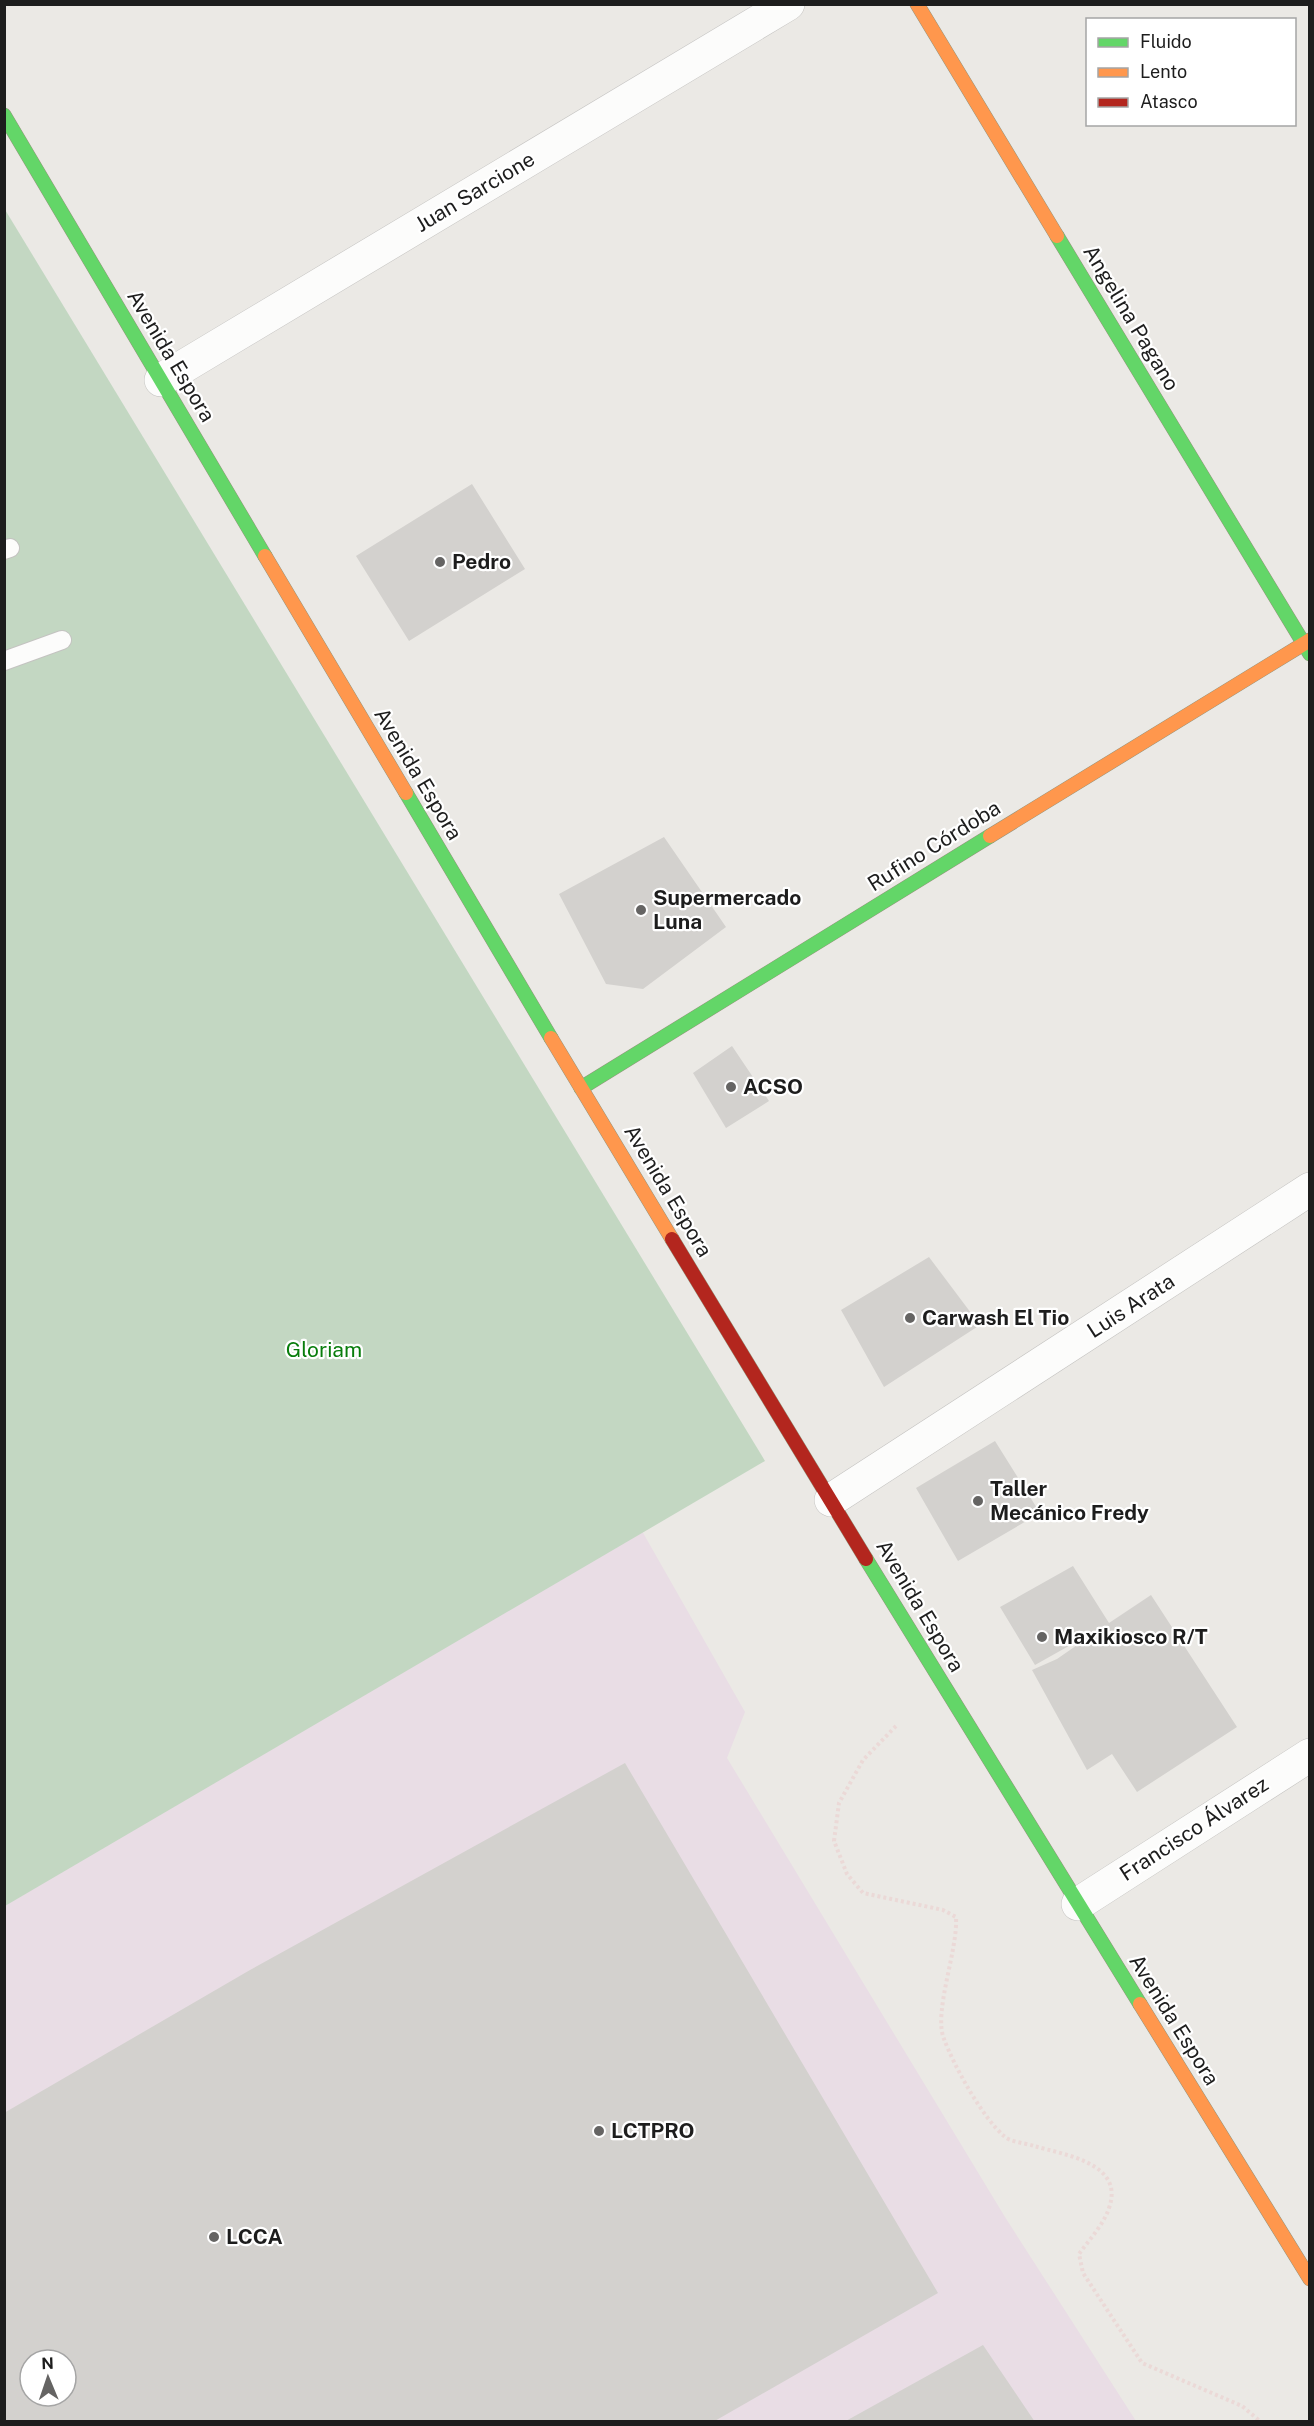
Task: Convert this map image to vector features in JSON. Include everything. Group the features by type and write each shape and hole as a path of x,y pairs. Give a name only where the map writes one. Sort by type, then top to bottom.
{"main road":[{"name":"Angelina Pagano","path":"917,4 1308,646"},
{"name":"Avenida Espora","path":"4,115 581,1088 1078,1904 1310,2279"},
{"name":"Rufino Córdoba","path":"581,1088 1308,646"}],"street":[{"name":"Juan Sarcione","path":"161,380 788,4"},
{"name":"Luis Arata","path":"831,1500 1310,1189"},
{"name":"Francisco Álvarez","path":"1078,1904 1310,1755"}],"lane":[{"path":"4,661 62,640"}],"path":[{"path":"896,1726 863,1760 839,1803 834,1841 847,1874 863,1893 943,1910 957,1917 957,1934 940,2020 943,2037 964,2079 987,2116 1005,2138 1091,2164 1108,2176 1113,2191 1109,2210 1080,2254 1083,2272 1142,2363 1242,2406 1261,2421"}],"shaded area":[{"path":"642,1531 745,1712 727,1758 1005,2217 1136,2421 5,2421 4,1905"}],"green space":[{"name":"Gloriam","path":"4,208 765,1461 5,1906 4,1906"}],"building":[{"name":"Pedro","path":"472,484 525,569 409,641 356,556"},
{"name":"Supermercado Luna","path":"664,837 726,927 643,989 606,984 559,894"},
{"name":"ACSO","path":"732,1046 769,1101 726,1128 693,1073"},
{"name":"Carwash El Tio","path":"929,1257 980,1325 884,1387 841,1310"},
{"name":"Taller Mecánico Fredy","path":"995,1441 1040,1513 958,1561 916,1488"},
{"path":"1073,1566 1109,1623 1151,1595 1237,1727 1137,1792 1112,1754 1087,1770 1032,1670 1057,1659 1106,1625 1035,1665 1000,1607"},
{"name":"LCTPRO","path":"625,1763 938,2293 713,2422 4,2422 4,2113 250,1970"},
{"path":"983,2345 1035,2422 844,2422"}],"traffic: fast":[{"path":"4,115 265,556"},
{"path":"1057,236 1310,654"},
{"path":"406,793 551,1038"},
{"path":"581,1088 990,836"},
{"path":"866,1559 1140,2004"}],"traffic: slow":[{"path":"917,4 1057,236"},
{"path":"265,556 406,793"},
{"path":"990,836 1310,640"},
{"path":"551,1038 672,1239"},
{"path":"1140,2004 1310,2279"}],"traffic: jam":[{"path":"672,1239 866,1559"}],"place":[{"name":"Pedro","path":"440,562"},
{"name":"Supermercado Luna","path":"641,910"},
{"name":"ACSO","path":"731,1087"},
{"name":"Carwash El Tio","path":"910,1318"},
{"name":"Taller Mecánico Fredy","path":"978,1501"},
{"name":"Maxikiosco R/T","path":"1042,1637"},
{"name":"LCTPRO","path":"599,2131"},
{"name":"LCCA","path":"214,2237"}]}
